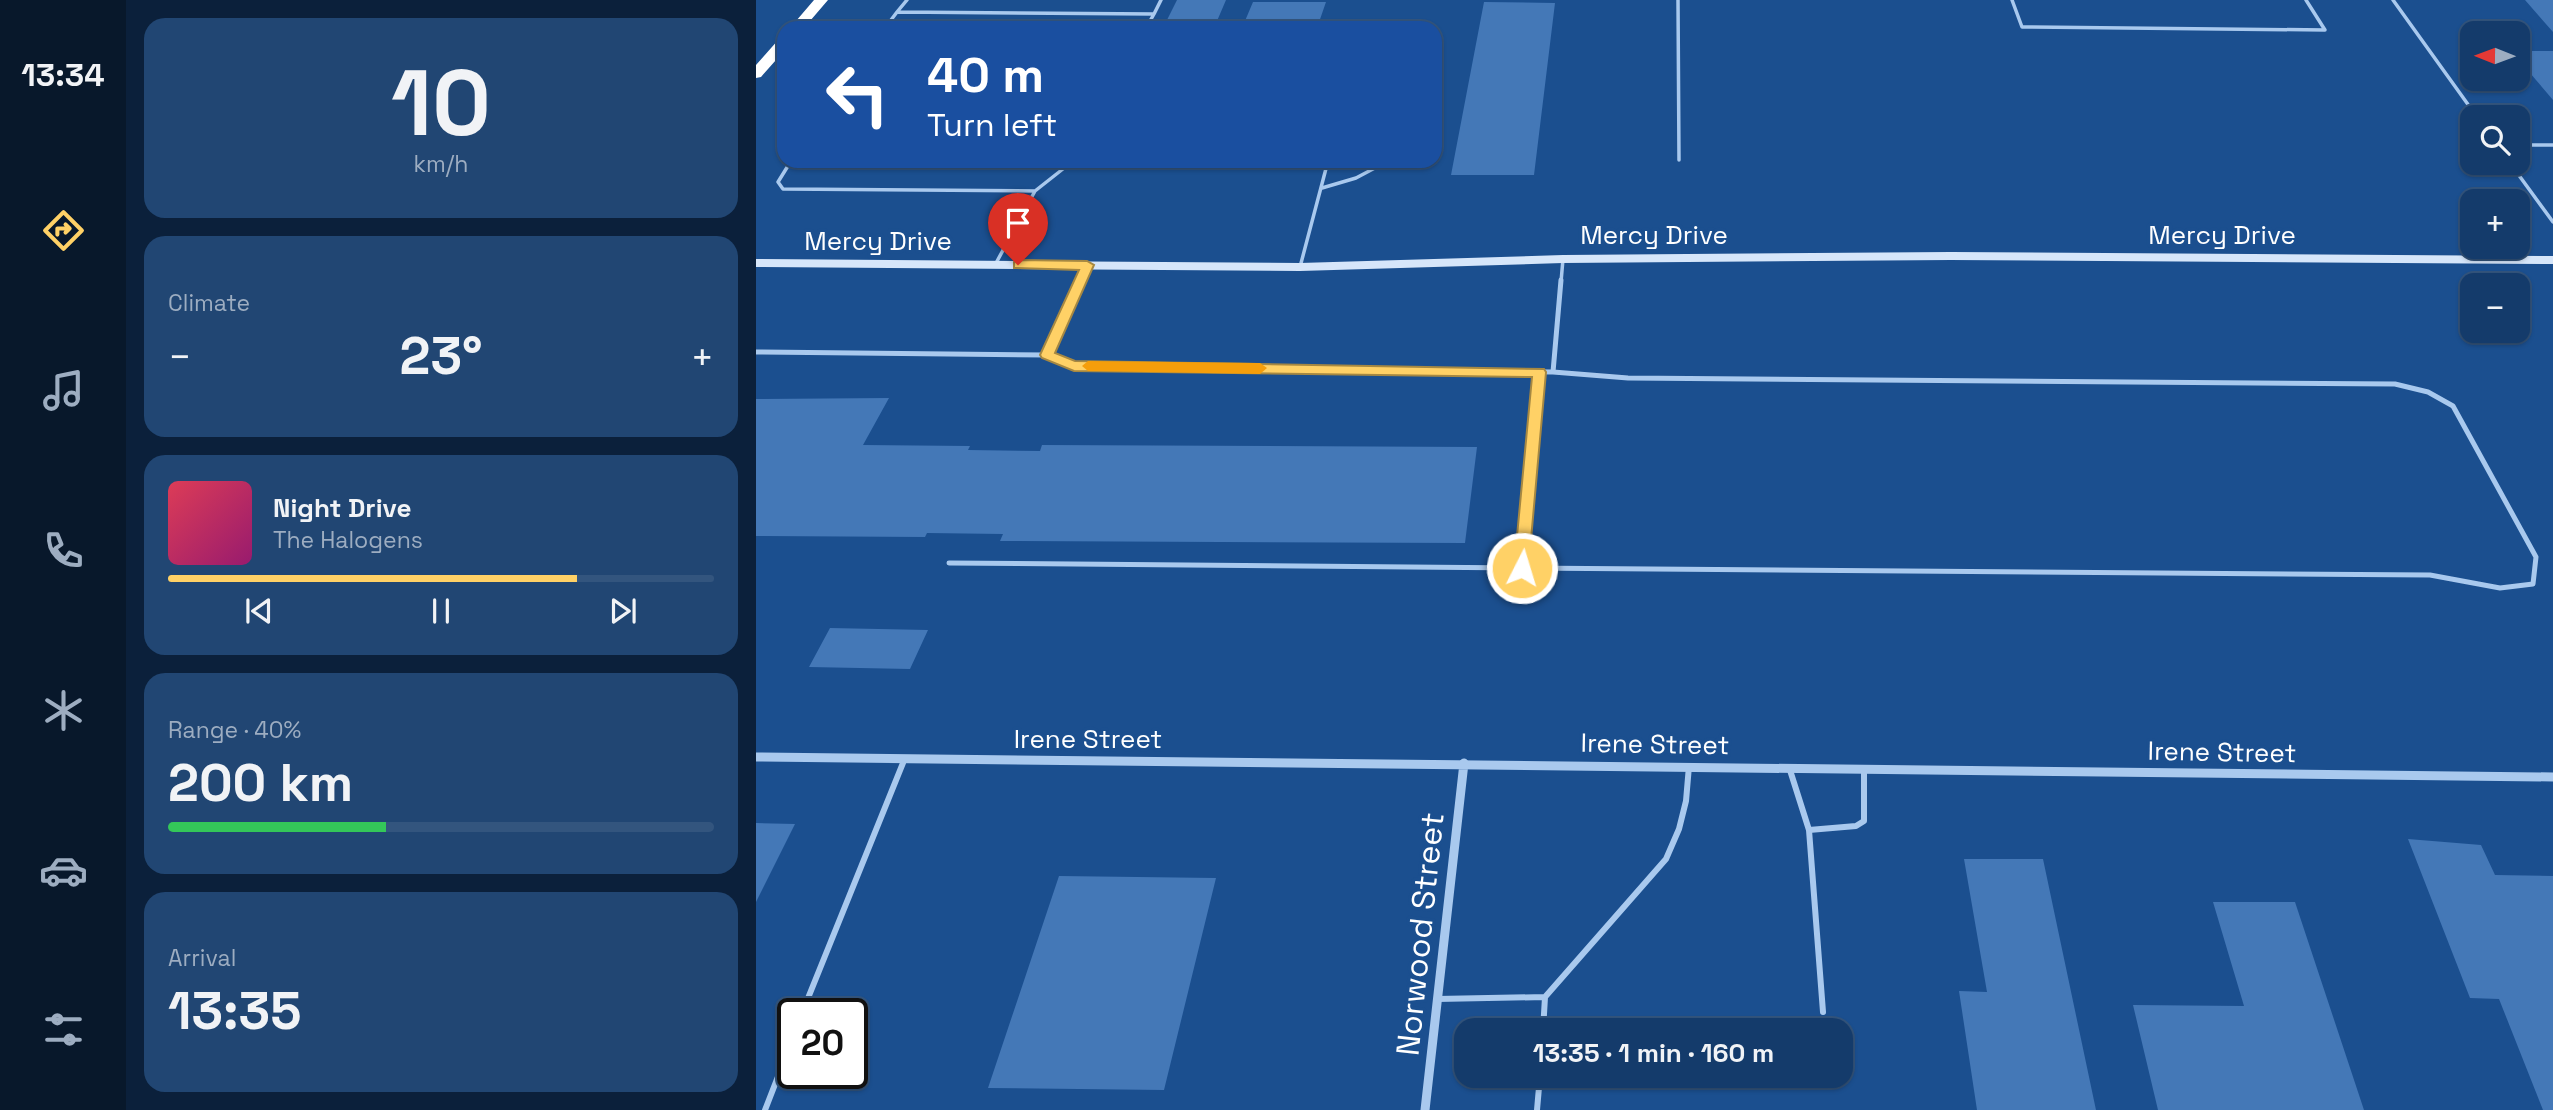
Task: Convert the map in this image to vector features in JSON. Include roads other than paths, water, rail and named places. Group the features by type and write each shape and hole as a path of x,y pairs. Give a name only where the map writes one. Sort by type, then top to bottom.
{"highway":[{"path":"803,21 821,0"},
{"path":"756,75 777,51"}],"street":[{"name":"Mercy Drive","path":"756,263 1300,267 1563,259 1951,256 2553,260"},
{"name":"Irene Street","path":"756,757 2553,777"},
{"name":"Norwood Street","path":"1425,1110 1464,763"}],"lane":[{"path":"890,21 907,0"},
{"path":"1150,21 1161,0"},
{"path":"1678,0 1679,160"},
{"path":"2012,0 2022,27 2325,30 2306,0"},
{"path":"2393,0 2468,105"},
{"path":"897,12 1154,14"},
{"path":"2530,145 2553,145"},
{"path":"787,168 778,182 783,189 1035,191"},
{"path":"995,265 1035,191 1064,168"},
{"path":"1300,267 1326,168"},
{"path":"1322,188 1356,178 1375,168"},
{"path":"2519,175 2553,222"},
{"path":"1553,372 1563,259"},
{"path":"1047,355 1087,265"},
{"path":"756,352 1047,355 1074,366 1553,372 1628,378 2395,384 2428,392 2453,406 2536,557 2533,584 2501,588 2430,575 2302,572 949,563"},
{"path":"1522,568 1539,372"},
{"path":"808,998 905,758"},
{"path":"1544,1018 1545,997 1666,859 1679,829 1689,766"},
{"path":"1789,767 1809,830 1823,1012"},
{"path":"1809,830 1856,825 1864,821 1864,768"},
{"path":"1437,999 1545,997"},
{"path":"765,1110 777,1079"},
{"path":"1537,1110 1539,1088"}]}
